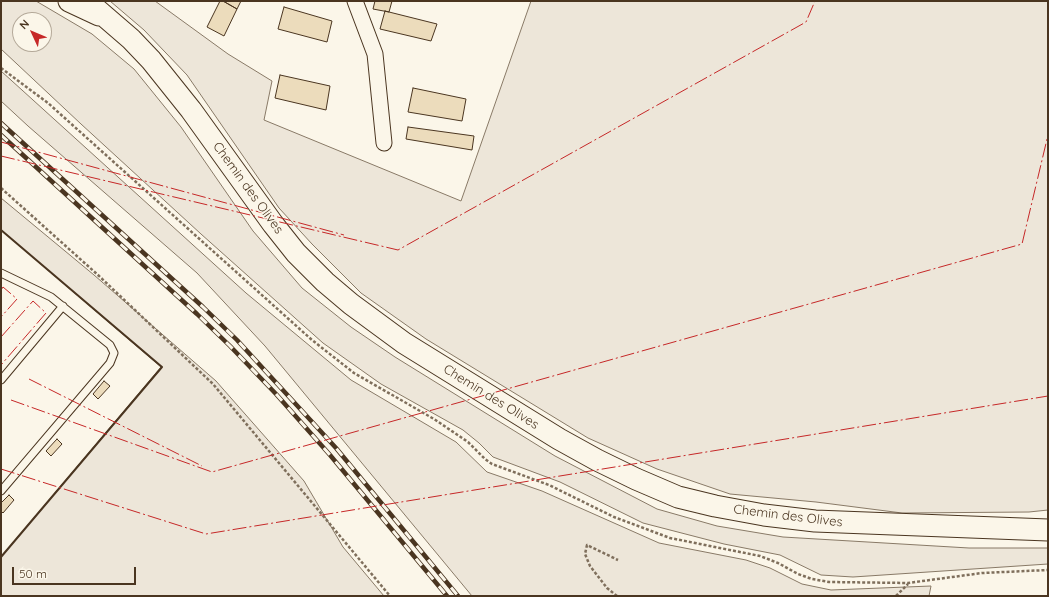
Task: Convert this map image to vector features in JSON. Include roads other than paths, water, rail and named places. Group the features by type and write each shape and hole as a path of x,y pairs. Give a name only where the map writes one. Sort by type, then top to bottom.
{"main road":[{"name":"Chemin des Olives","path":"69,1 110,20"},
{"name":"Chemin des Olives","path":"87,1 110,20 146,55 170,83 273,224 296,252 326,282 351,304 404,343 565,442 636,479 678,497 715,506 764,515 815,521 1048,530"},
{"name":"Chemin des Olives","path":"1005,529 1048,523"}],"street":[{"path":"355,1 375,54 384,143"}],"lane":[{"path":"1,273 51,297 110,345 114,353 110,363 1,491"},
{"path":"1,380 63,306"}],"railway":[{"path":"1,123 203,307 237,340 336,448 458,596"},
{"path":"1,135 230,346 276,394 330,455 447,596"}]}
